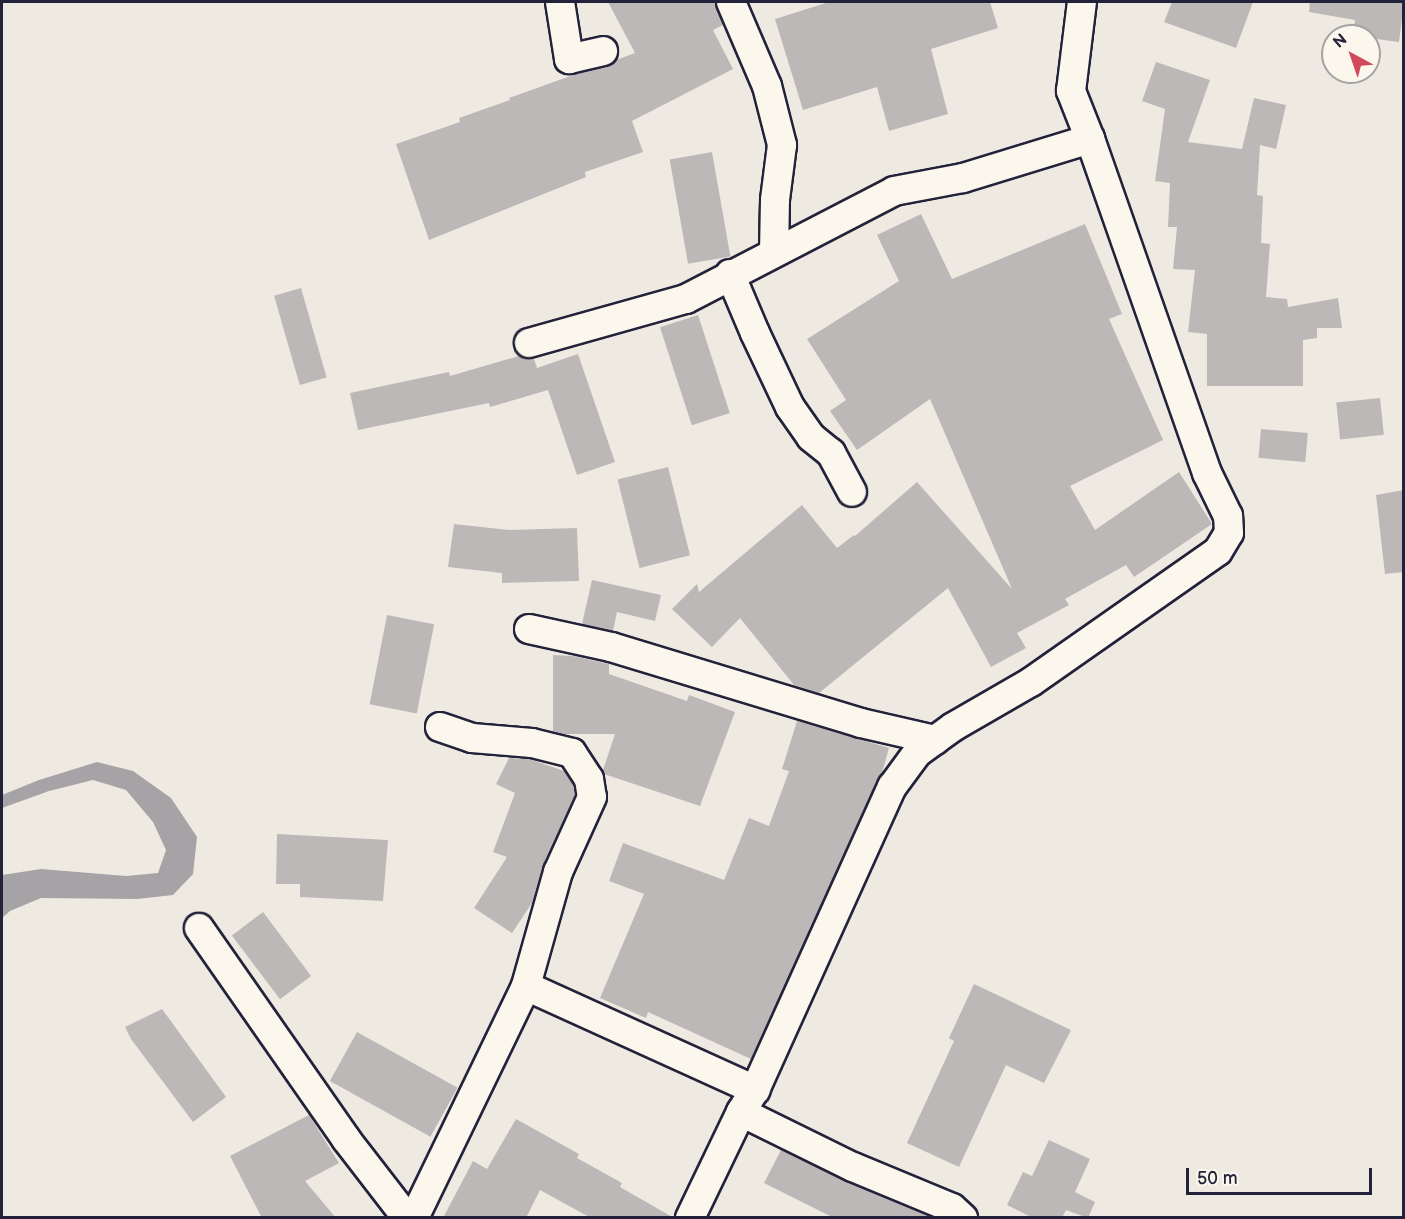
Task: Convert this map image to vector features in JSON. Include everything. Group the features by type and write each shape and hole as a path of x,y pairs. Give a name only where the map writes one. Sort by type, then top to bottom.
{"street":[{"path":"560,2 569,59 603,51"},
{"path":"730,2 767,86 782,145 776,200 774,252"},
{"path":"690,1218 748,1101 892,787 917,753 953,727 1031,682 1218,551 1229,533 1228,516 1207,473 1090,138 1071,91 1082,2"},
{"path":"529,343 686,299 730,274 894,191 963,178 1090,138"},
{"path":"730,274 790,407 811,437 831,453 852,492"},
{"path":"529,629 611,647 861,723 935,740"},
{"path":"414,1218 526,986 558,872 592,796 589,779 572,753 532,743 472,738 440,727"},
{"path":"199,928 346,1139 407,1218"},
{"path":"526,986 748,1101 853,1167 952,1208 963,1218"}],"shaded area":[{"path":"97,762 133,771 171,798 197,837 193,874 173,895 137,899 41,898 10,911 2,918 2,875 41,869 126,876 158,873 166,850 153,822 126,790 93,780 49,791 2,808 2,795 39,780"}],"building":[{"path":"608,2 715,2 723,25 713,30 733,69 632,121 643,152 585,172 586,177 429,240 396,144 460,122 459,118 510,100 509,98 576,74 607,67 616,60 635,53"},
{"path":"829,2 990,2 998,28 931,49 948,114 889,131 877,87 803,110 775,19"},
{"path":"1172,2 1253,2 1236,48 1164,22"},
{"path":"1310,2 1404,2 1399,42 1381,40 1381,24 1354,24 1355,20 1309,12"},
{"path":"1156,62 1210,80 1188,142 1242,149 1254,98 1286,105 1276,149 1260,145 1257,195 1263,196 1261,243 1270,244 1266,297 1287,299 1288,307 1338,298 1342,328 1317,328 1317,338 1303,340 1303,386 1207,386 1207,334 1188,332 1195,270 1173,269 1177,227 1168,227 1170,183 1155,181 1165,109 1142,101"},
{"path":"712,152 730,256 688,264 670,159"},
{"path":"921,214 952,279 1085,224 1122,314 1109,319 1163,440 1070,486 1095,530 1179,472 1212,524 1134,577 1126,565 1065,599 1069,605 1017,633 1026,648 991,667 948,588 819,693 794,685 740,618 712,647 672,609 697,584 699,592 802,505 837,548 855,536 917,482 1012,589 930,399 857,450 830,411 846,400 807,339 899,281 877,235"},
{"path":"301,288 327,377 300,385 274,296"},
{"path":"698,315 730,413 692,425 660,327"},
{"path":"578,354 615,462 577,475 548,390 490,407 489,403 358,430 350,393 449,372 450,376 519,356 534,359 537,368"},
{"path":"1380,398 1384,435 1340,439 1336,403"},
{"path":"1261,429 1308,433 1305,462 1258,458"},
{"path":"668,467 690,555 640,568 618,480"},
{"path":"1404,490 1404,572 1385,574 1376,495"},
{"path":"454,524 509,530 577,528 579,581 502,583 502,573 448,567"},
{"path":"592,580 661,595 655,621 617,612 613,631 582,624"},
{"path":"387,615 434,624 417,713 370,704"},
{"path":"553,655 573,656 609,664 609,674 687,701 689,695 735,712 700,806 604,774 603,770 615,734 564,734 553,731"},
{"path":"797,721 889,748 882,773 751,1059 648,1012 646,1018 600,998 644,894 609,881 623,843 724,880 749,818 769,826 789,771 782,769"},
{"path":"509,758 529,759 564,771 573,785 575,794 543,865 532,903 512,933 474,908 507,857 493,852 515,793 496,784"},
{"path":"277,834 388,840 383,901 300,897 300,884 276,884"},
{"path":"263,912 311,976 280,999 232,935"},
{"path":"974,984 1071,1030 1044,1083 1006,1065 959,1167 907,1143 954,1041 949,1038"},
{"path":"162,1009 226,1097 193,1122 131,1039 125,1027"},
{"path":"357,1032 458,1088 430,1137 330,1081"},
{"path":"309,1115 339,1163 305,1181 336,1218 262,1218 230,1156"},
{"path":"516,1119 579,1154 577,1158 622,1183 620,1187 674,1218 591,1218 540,1190 526,1218 443,1218 473,1161 487,1169"},
{"path":"1049,1140 1090,1159 1075,1192 1095,1202 1088,1218 1066,1210 1062,1218 1033,1218 1007,1205 1023,1172 1032,1176"},
{"path":"781,1150 847,1182 932,1218 834,1218 764,1183"}]}
